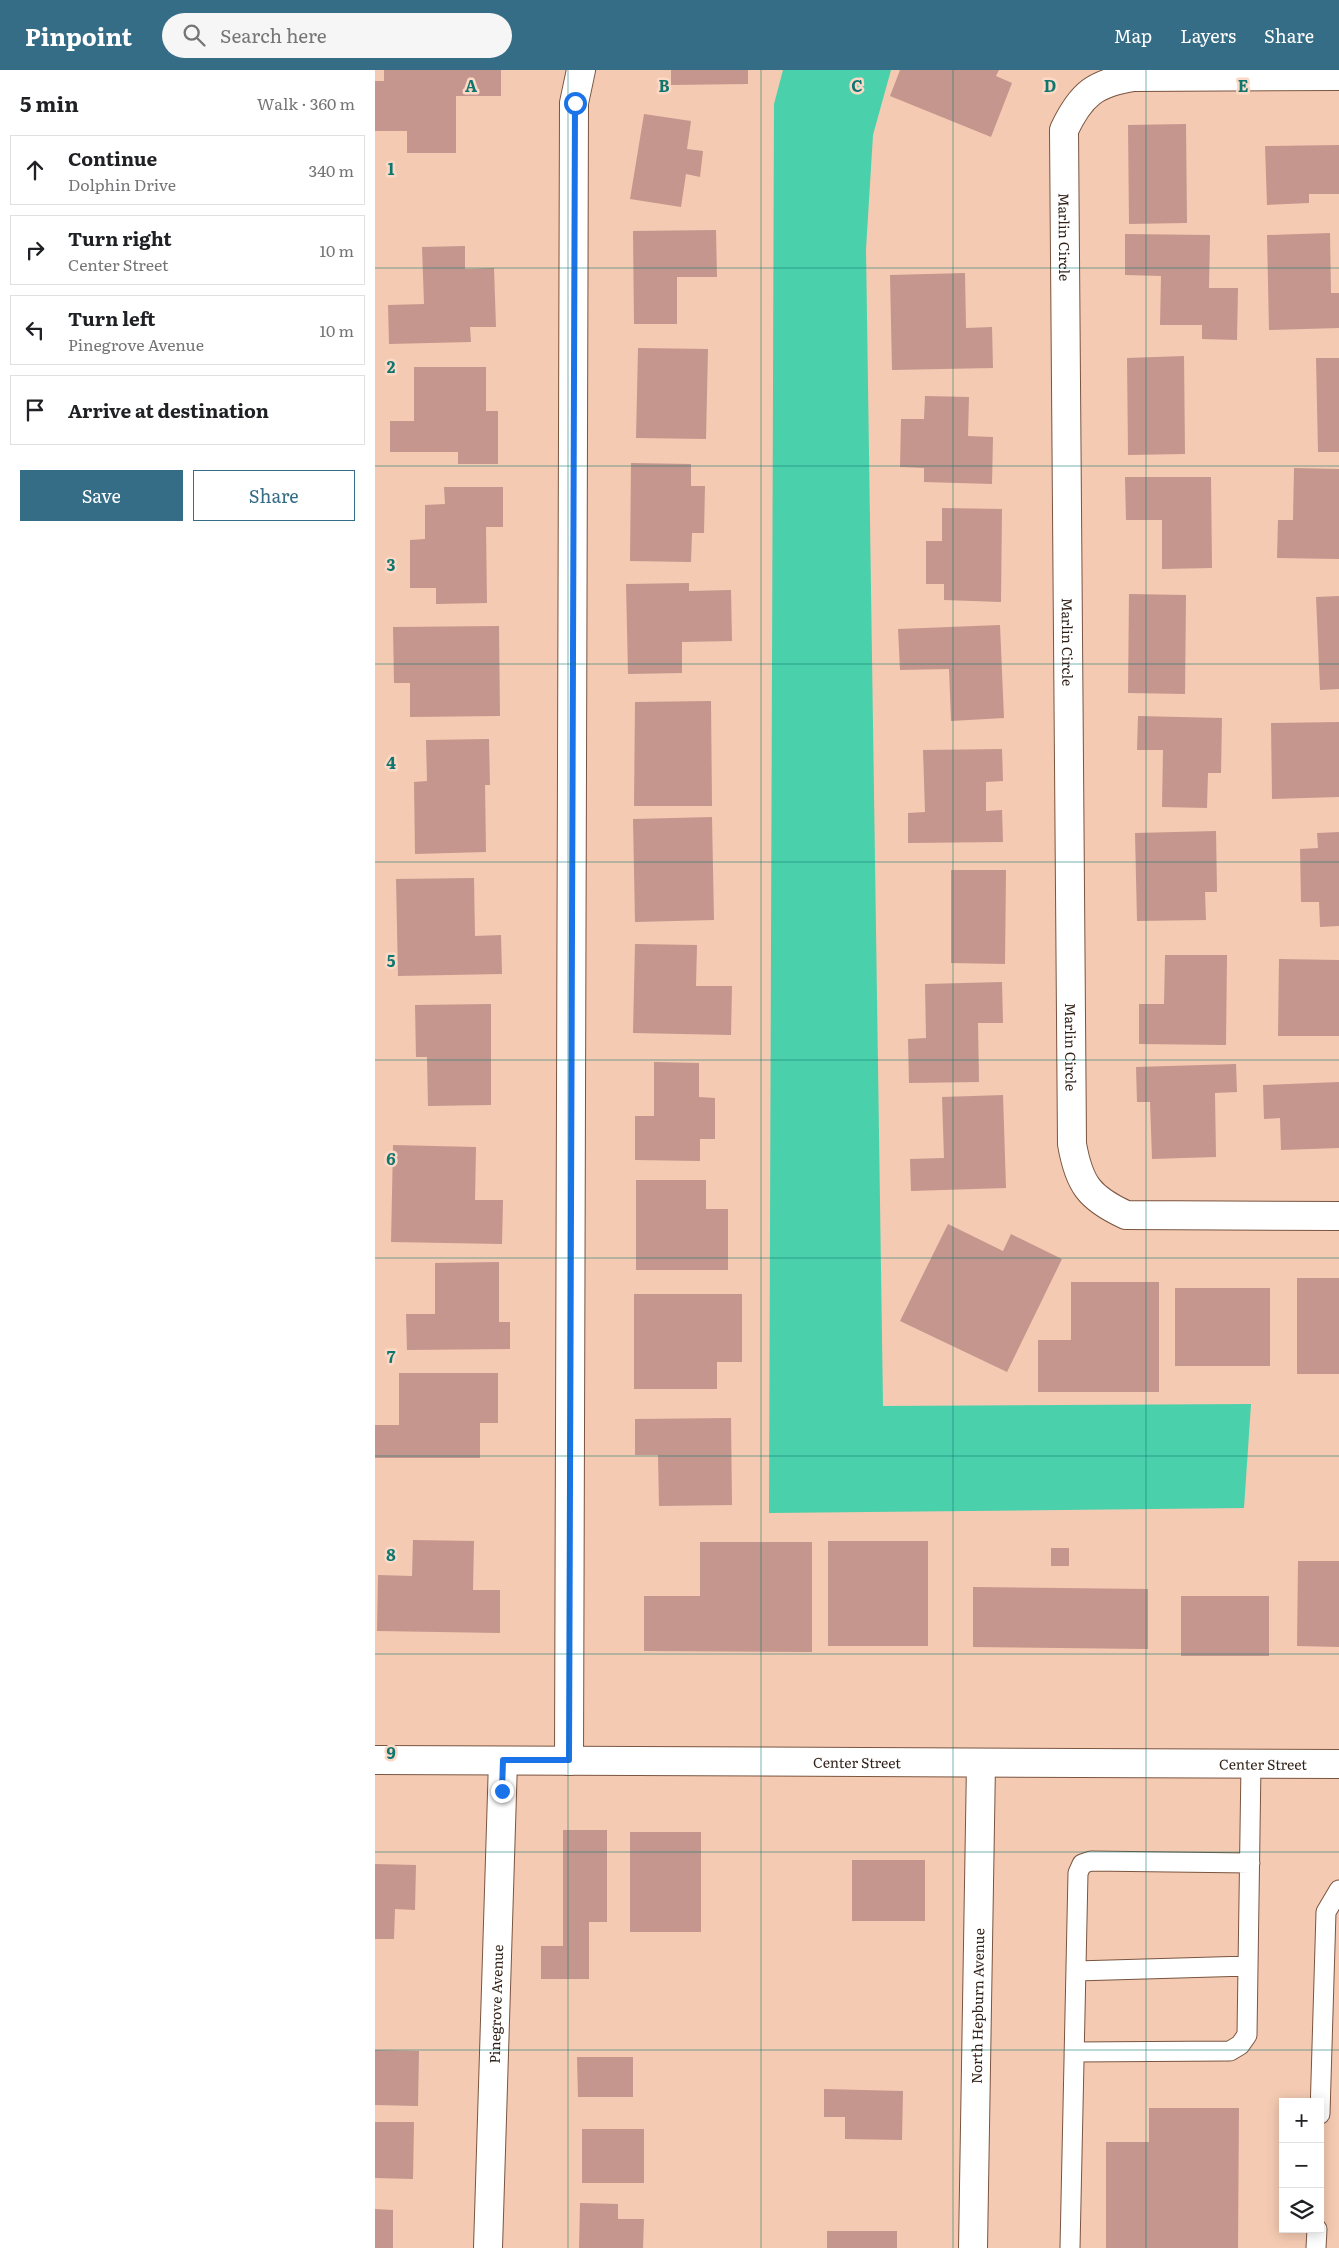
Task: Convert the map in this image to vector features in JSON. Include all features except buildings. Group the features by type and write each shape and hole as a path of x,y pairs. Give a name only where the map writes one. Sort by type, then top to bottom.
{"street":[{"path":"569,1760 575,103 581,70"},
{"name":"Marlin Circle","path":"1339,76 1134,77 1111,81 1090,92 1079,103 1064,130 1072,1144 1076,1168 1087,1189 1104,1205 1126,1215 1339,1216"},
{"name":"Center Street","path":"375,1760 1339,1764"},
{"name":"Pinegrove Avenue","path":"488,2248 503,1760"},
{"name":"North Hepburn Avenue","path":"973,2248 981,1763"}],"lane":[{"path":"1074,2052 1231,2051 1240,2046 1247,2035 1251,1764"},
{"path":"1070,2248 1078,1873 1082,1864 1091,1861 1250,1863"},
{"path":"1322,2098 1331,2031 1326,1912 1339,1890"},
{"path":"1076,1971 1248,1966"},
{"path":"1316,2248 1317,2233"}],"water":[{"path":"783,70 891,70 873,135 866,249 883,1406 1251,1404 1244,1508 769,1513 774,104"}],"route":[{"path":"502,1791 503,1760 569,1760 575,103"}]}
